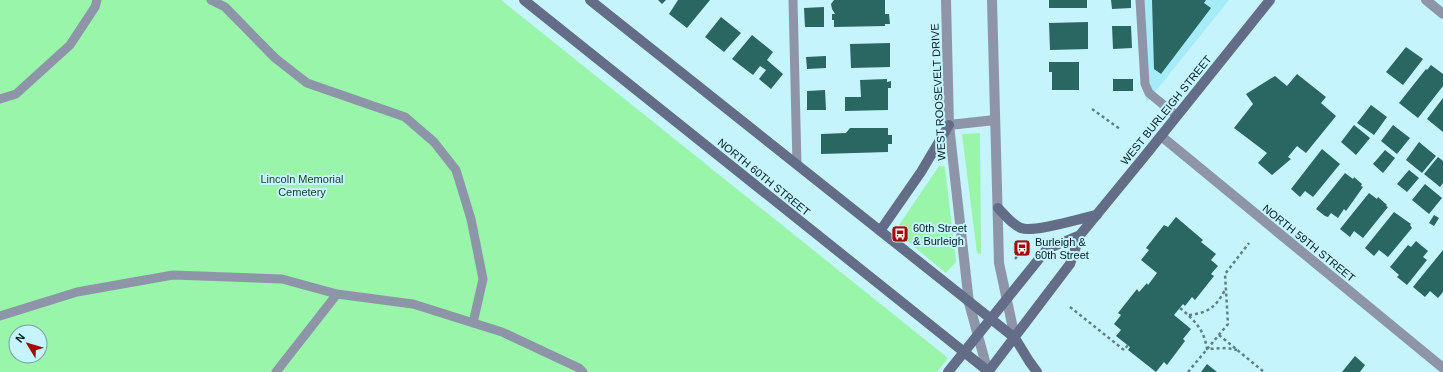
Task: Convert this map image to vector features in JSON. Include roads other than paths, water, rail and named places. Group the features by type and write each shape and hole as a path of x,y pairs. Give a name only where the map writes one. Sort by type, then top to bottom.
{"main road":[{"name":"NORTH 60TH STREET","path":"524,0 988,372"},
{"path":"590,0 969,303 1015,338 1029,362 1037,372"},
{"name":"WEST BURLEIGH STREET","path":"988,372 1070,264 1080,235 1270,0"},
{"path":"880,231 921,172 950,125"},
{"path":"998,208 1011,222 1022,228 1040,228 1097,215"},
{"name":"WEST BURLEIGH STREET","path":"948,372 1006,298 1048,249 1080,235"}],"street":[{"name":"WEST ROOSEVELT DRIVE","path":"946,0 950,125 969,303 988,372"},
{"path":"992,0 999,263 1015,338"},
{"path":"1426,0 1443,14"},
{"path":"950,125 995,120"},
{"name":"NORTH 59TH STREET","path":"1161,136 1443,368"}],"lane":[{"path":"0,99 16,94 70,44 95,6 97,0"},
{"path":"212,0 225,7 275,58 307,83 405,117 434,142 456,170 471,220 483,279 473,323"},
{"path":"793,0 797,165"},
{"path":"1140,0 1145,84 1149,93 1177,116"},
{"path":"0,316 77,292 173,275 282,279 337,294 413,304 502,332 578,368 583,372"},
{"path":"276,372 337,294"}],"place":[{"name":"60th Street & Burleigh","path":"900,234"},
{"name":"Burleigh & 60th Street","path":"1022,248"}],"park label":[{"name":"Lincoln Memorial Cemetery","path":"302,185"}]}
